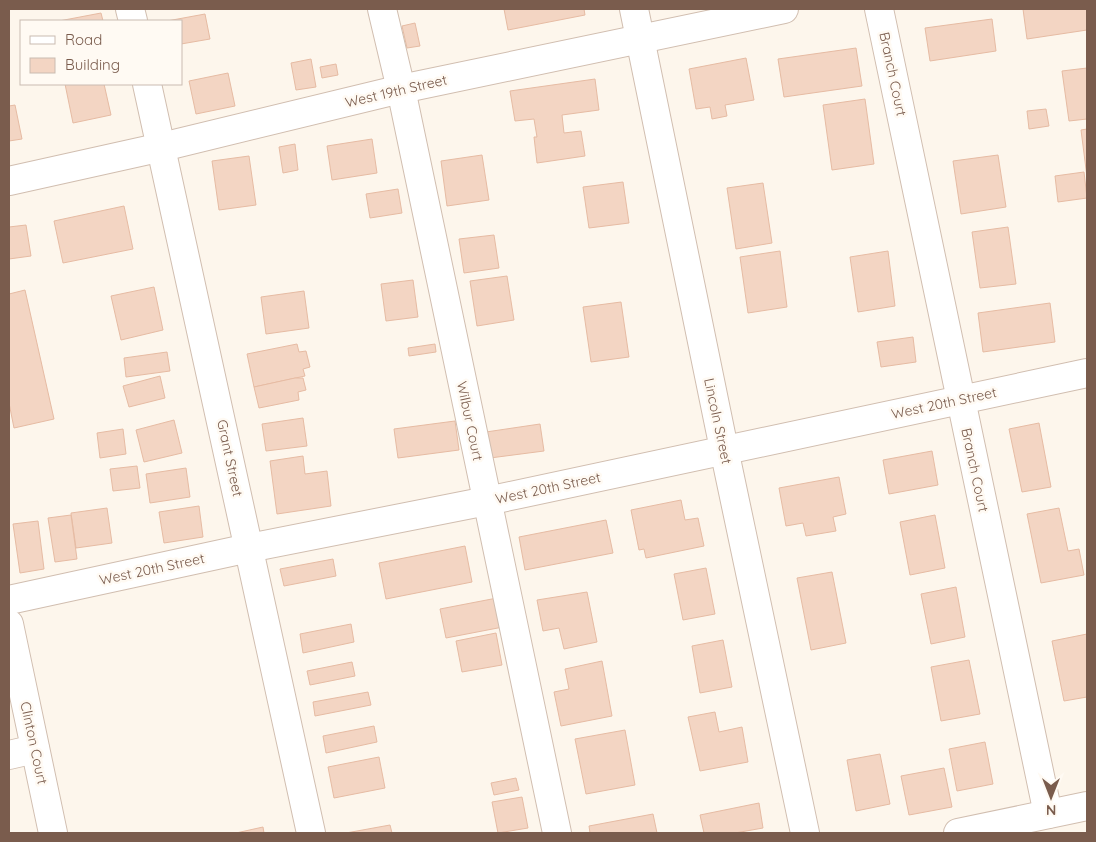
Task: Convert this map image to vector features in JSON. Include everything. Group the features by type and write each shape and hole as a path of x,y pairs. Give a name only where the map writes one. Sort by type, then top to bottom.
{"street":[{"name":"Wilbur Court","path":"382,9 401,89 557,833"},
{"name":"Lincoln Street","path":"634,9 805,833"},
{"name":"West 19th Street","path":"9,181 162,147 401,89 784,9"},
{"name":"Branch Court","path":"879,9 1048,814"},
{"name":"Grant Street","path":"147,85 311,833"},
{"name":"West 20th Street","path":"9,600 250,548 487,501 1087,373"},
{"name":"Clinton Court","path":"9,624 16,693 36,749 53,833"},
{"path":"9,755 36,749"},
{"path":"958,833 1087,806"}],"building":[{"path":"504,9 584,9 585,15 508,30"},
{"path":"1023,9 1087,9 1087,30 1027,39"},
{"path":"101,13 103,20 64,20"},
{"path":"205,14 210,39 182,44 182,20 172,20"},
{"path":"992,19 996,51 930,61 925,28"},
{"path":"415,23 420,46 407,48 402,26"},
{"path":"856,48 862,86 784,97 778,59"},
{"path":"746,58 754,100 725,105 727,116 712,119 710,107 696,109 689,69"},
{"path":"311,59 316,87 296,90 291,63"},
{"path":"336,64 338,75 322,78 320,67"},
{"path":"1087,68 1087,119 1069,121 1062,71"},
{"path":"228,73 235,106 196,114 189,81"},
{"path":"595,79 599,110 562,115 564,133 581,131 585,156 537,163 534,137 537,137 534,119 515,121 510,91"},
{"path":"65,85 104,85 111,115 73,123"},
{"path":"865,99 874,164 832,170 823,105"},
{"path":"15,105 22,139 9,141 9,106"},
{"path":"1046,109 1049,126 1029,129 1027,111"},
{"path":"1087,129 1087,177 1081,130"},
{"path":"372,139 377,173 332,180 327,146"},
{"path":"295,144 298,170 283,173 279,147"},
{"path":"482,155 489,200 447,206 441,161"},
{"path":"998,155 1006,207 961,214 953,161"},
{"path":"249,156 256,205 219,210 212,161"},
{"path":"1084,172 1087,198 1058,202 1055,176"},
{"path":"623,182 629,223 589,228 583,187"},
{"path":"763,183 772,243 736,249 727,188"},
{"path":"398,189 402,213 370,218 366,194"},
{"path":"124,206 133,249 63,263 54,221"},
{"path":"26,225 31,256 9,259 9,227"},
{"path":"1008,227 1016,284 980,288 972,232"},
{"path":"494,235 499,268 464,273 459,239"},
{"path":"780,251 787,307 748,313 740,257"},
{"path":"888,251 895,306 858,312 850,257"},
{"path":"507,276 514,320 477,326 470,281"},
{"path":"413,280 418,317 386,321 381,284"},
{"path":"154,287 163,330 121,340 111,296"},
{"path":"25,290 54,419 14,428 9,403 9,294"},
{"path":"304,291 309,328 266,334 261,297"},
{"path":"621,302 629,357 591,362 583,307"},
{"path":"1050,303 1055,342 983,352 978,313"},
{"path":"913,337 916,362 881,367 877,342"},
{"path":"297,344 299,352 306,351 310,367 303,369 305,376 254,387 247,354"},
{"path":"435,344 436,352 409,356 408,348"},
{"path":"167,352 170,371 126,377 124,358"},
{"path":"160,376 165,398 129,407 123,386"},
{"path":"303,378 306,390 298,392 299,400 259,408 254,387"},
{"path":"303,418 307,446 266,451 262,424"},
{"path":"174,420 182,453 144,462 136,430"},
{"path":"455,421 459,450 398,458 394,429"},
{"path":"1039,423 1051,487 1022,492 1009,429"},
{"path":"540,424 544,451 490,458 486,432"},
{"path":"123,429 126,454 100,458 97,433"},
{"path":"932,451 938,485 889,494 883,460"},
{"path":"303,456 305,474 327,471 331,506 277,514 270,461"},
{"path":"137,466 140,488 113,491 110,469"},
{"path":"186,468 190,497 150,503 146,474"},
{"path":"839,477 846,514 833,517 836,531 806,536 803,523 786,526 779,488"},
{"path":"681,500 685,520 698,518 704,546 646,558 644,549 639,550 631,510"},
{"path":"199,506 203,537 164,543 159,512"},
{"path":"107,508 112,543 76,548 71,513"},
{"path":"1059,508 1068,551 1079,549 1084,575 1041,583 1027,514"},
{"path":"71,515 77,559 55,562 48,518"},
{"path":"935,515 945,568 910,575 900,522"},
{"path":"606,520 613,553 525,570 519,537"},
{"path":"38,521 44,569 20,573 13,524"},
{"path":"465,546 472,582 386,599 379,563"},
{"path":"333,559 336,576 284,586 280,569"},
{"path":"706,568 715,614 683,620 674,574"},
{"path":"832,572 846,643 811,650 797,578"},
{"path":"956,587 965,637 931,644 921,594"},
{"path":"587,592 597,642 564,649 559,628 543,631 537,600"},
{"path":"497,598 503,627 446,638 440,609"},
{"path":"351,624 354,642 303,653 300,634"},
{"path":"496,633 502,665 462,672 456,641"},
{"path":"1087,634 1087,697 1064,701 1052,641"},
{"path":"723,640 732,687 700,693 692,646"},
{"path":"969,660 980,714 941,721 931,667"},
{"path":"602,661 612,716 561,726 554,692 569,689 565,669"},
{"path":"352,662 355,676 310,685 307,671"},
{"path":"368,692 371,705 315,716 313,702"},
{"path":"715,712 719,732 742,727 748,762 700,771 688,717"},
{"path":"374,726 377,742 326,753 323,736"},
{"path":"625,730 635,785 586,794 575,739"},
{"path":"985,742 993,784 957,791 949,749"},
{"path":"880,754 890,804 856,811 847,760"},
{"path":"379,757 385,788 334,798 328,767"},
{"path":"944,768 952,807 909,815 901,776"},
{"path":"516,778 519,790 494,795 491,783"},
{"path":"522,797 528,828 498,833 492,802"},
{"path":"759,803 763,828 735,833 704,833 700,815"},
{"path":"653,814 657,833 590,833 589,826"},
{"path":"390,825 392,833 346,833"},
{"path":"263,827 264,833 236,833"}]}
